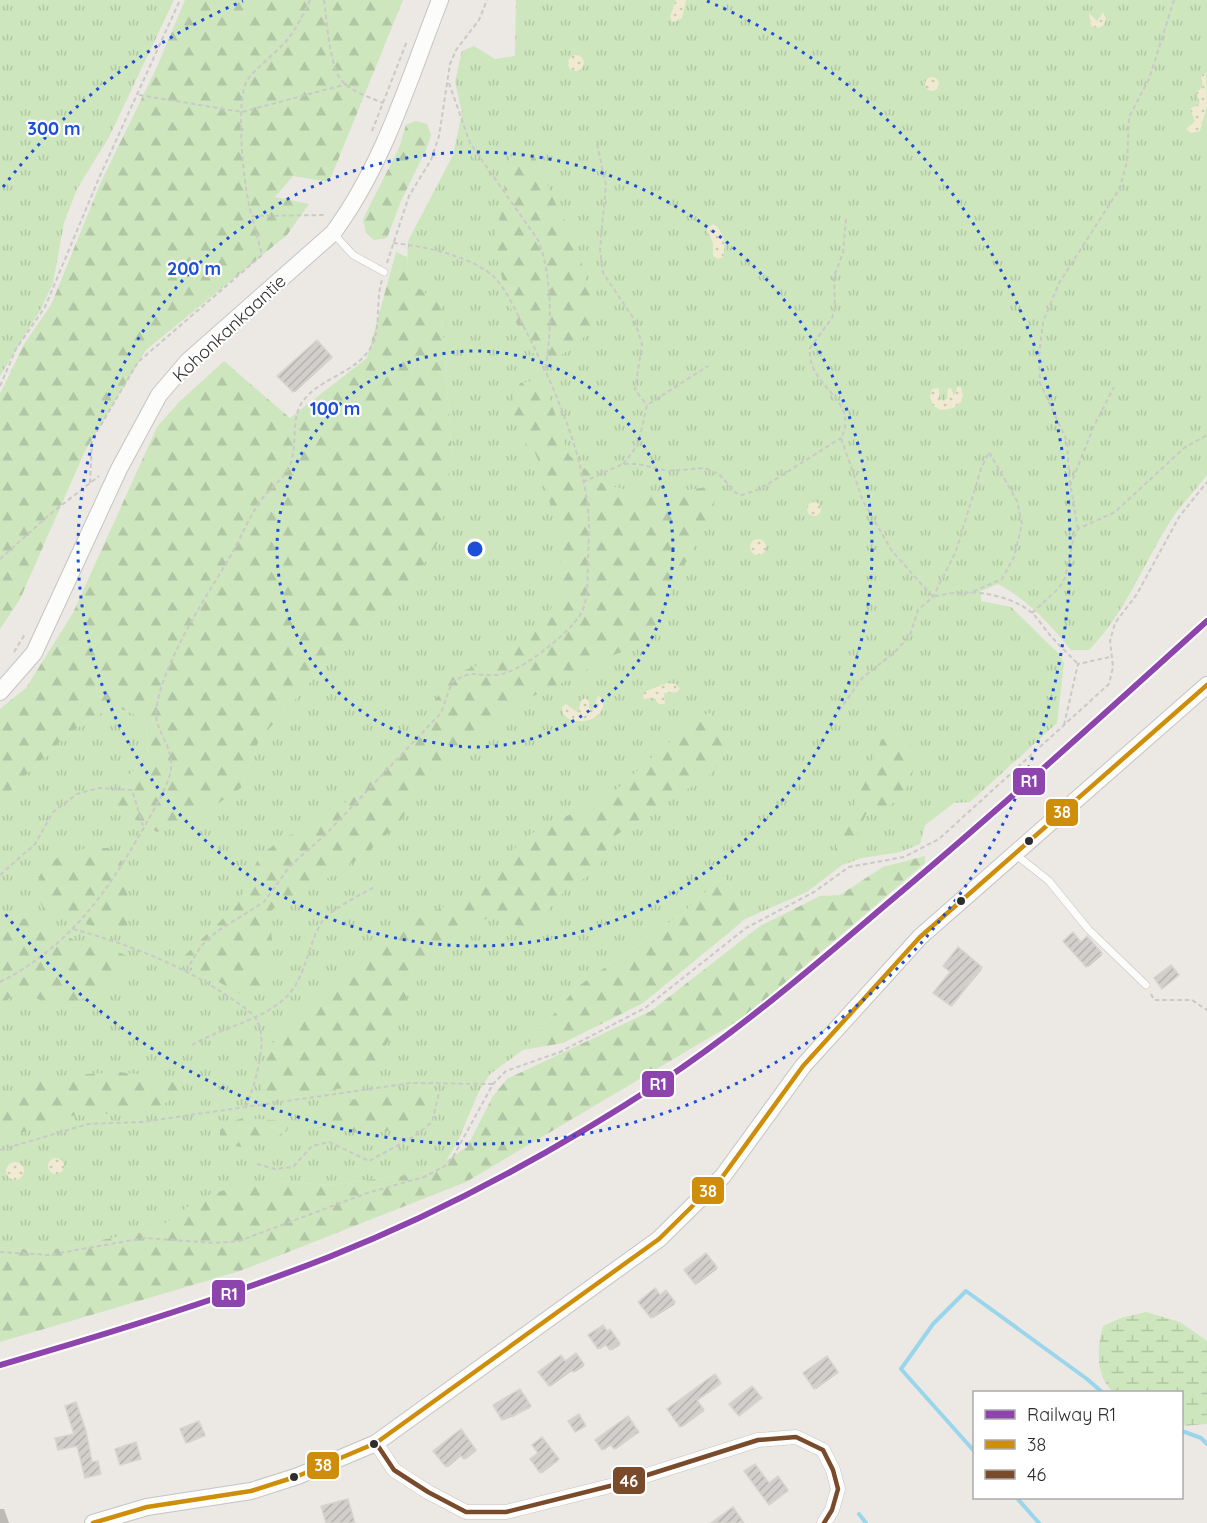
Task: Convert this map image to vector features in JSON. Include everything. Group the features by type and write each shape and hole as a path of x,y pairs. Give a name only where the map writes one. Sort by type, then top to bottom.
{"street":[{"name":"Kohonkankaantie","path":"0,692 34,653 119,469 159,395 188,362 333,233 352,208 378,159 440,0"},
{"path":"93,1523 147,1507 251,1491 298,1476 376,1443 659,1239 693,1209 723,1176 803,1066 834,1029 920,937 1207,685"},
{"path":"376,1443 394,1470 428,1492 466,1512 506,1512 622,1483 758,1440 796,1437 823,1450 833,1470 838,1489 832,1510 824,1523"}],"lane":[{"path":"333,233 353,255 384,272"},
{"path":"1015,854 1049,880 1088,929 1146,985"}],"path":[{"path":"0,386 16,349 45,307 99,178 139,95 180,0"},
{"path":"90,483 92,440 138,362 262,255 242,168 242,112 246,81 288,40 301,21 310,0"},
{"path":"324,0 335,70 347,84 383,103"},
{"path":"0,982 43,956 86,917 124,861 166,788 171,770 171,754 156,711 157,698 179,645 235,548 250,516 264,495 280,481 290,467 297,413 303,401 361,360 371,346 376,330 379,290 393,243 409,196 431,160 443,119 450,64 456,50 479,20 487,0"},
{"path":"1032,613 1059,588 1065,578 1074,537 1078,529 1070,486 1067,441 1040,383 1039,357 1043,322 1059,283 1120,188 1127,161 1129,117 1149,79 1174,0"},
{"path":"448,82 470,143 533,233 545,256 548,278 548,354 545,371"},
{"path":"139,95 242,112 347,84"},
{"path":"597,144 606,185 600,238 603,273 637,327 642,344 635,390 647,405"},
{"path":"252,216 328,214"},
{"path":"583,482 623,464 638,464 668,471 705,468 713,470 736,493 742,495 760,489 841,438 846,428 845,408 817,375 810,348 832,318 835,309 834,276 843,253 846,219"},
{"path":"186,971 201,946 216,932 264,902 290,866 325,835 441,713 452,682 470,672 496,676 524,665 569,629 580,615 587,597 588,510 583,482 567,425 545,371 506,292 495,277 480,267 443,252 421,246 393,243"},
{"path":"623,464 638,445 647,405 708,366"},
{"path":"1070,486 1094,426 1114,387"},
{"path":"1078,529 1115,512 1184,448 1207,435"},
{"path":"841,438 863,501 878,527 892,551 933,597"},
{"path":"839,711 862,678 895,652 910,635 918,610 933,597 956,551 989,452 1017,501 1022,524 1014,557 1002,579 970,593"},
{"path":"0,559 49,515 99,475"},
{"path":"0,1252 36,1256 126,1240 224,1243 257,1236 367,1193 424,1177 445,1166 453,1157 493,1084 506,1071 560,1052 645,1008 746,928 814,892 849,867 904,857 939,839 1109,684 1113,667 1110,641 1115,623 1137,594 1179,517 1207,482"},
{"path":"933,597 948,593 970,593 995,596 1013,602 1032,613 1078,664"},
{"path":"1078,664 1111,657"},
{"path":"1064,725 1078,664"},
{"path":"0,875 35,844 53,812 77,794 99,788 132,790 143,825"},
{"path":"192,1045 212,1033 254,1017 284,999 296,984 307,963 322,921 376,886"},
{"path":"73,929 121,943 186,971 225,994 254,1017 261,1031 256,1084 246,1107"},
{"path":"1146,985 1154,1000 1192,1000 1207,1010"},
{"path":"0,1150 88,1124 142,1122 411,1083 493,1084"},
{"path":"257,1164 275,1169 293,1167 312,1146 328,1142 369,1161 413,1137 432,1122 440,1089"}],"green space":[{"path":"0,0 174,0 109,137 77,189 64,223 53,283 42,307 0,376"},
{"path":"185,0 403,0 329,182 293,176 275,197 309,204 287,235 146,350 85,451 20,599 0,629 0,394 24,344 51,305 101,182 156,69"},
{"path":"516,0 1207,0 1207,475 1175,514 1126,601 1089,650 1071,650 1038,613 1009,590 998,584 981,591 981,601 1011,607 1058,653 1064,663 1057,723 970,802 954,803 925,825 920,844 900,852 862,858 842,865 807,892 745,919 742,900 723,876 682,914 577,987 523,1050 490,1074 479,1091 457,1143 446,1161 428,1172 331,1185 276,1181 199,1199 158,1229 44,1251 0,1247 0,801 68,735 99,714 116,707 146,719 148,755 123,782 113,807 157,832 241,788 259,740 341,647 406,592 452,455 441,305 413,284 407,272 408,241 453,155 462,113 455,82 462,51 474,46 495,59 515,56","holes":["881,740 888,806 866,814 850,850"]},
{"path":"416,121 427,124 431,135 426,150 401,201 387,238 374,240 366,233 363,219 399,148 406,125"},
{"path":"521,149 533,153 559,211 573,232 596,315 589,333 563,354 554,357 531,353 525,343 507,294 498,259 496,233 503,202 505,170 510,158"},
{"path":"396,252 407,257 409,274 416,286 441,305 452,455 440,539 406,592 341,647 259,740 241,788 192,821 157,832 113,807 123,782 148,755 146,719 116,707 99,714 68,735 0,801 0,709 26,688 73,613 157,427 179,402 224,361 290,418 367,358"},
{"path":"537,380 549,396 569,455 603,484 669,500 679,499 688,490 706,487 714,494 714,514 686,562 654,629 638,646 608,657 576,676 508,708 486,733 421,789 398,824 363,856 306,892 285,898 269,913 272,940 259,991 247,997 179,961 237,905 259,857 281,839 312,826 347,801 365,770 416,729 452,675 484,663 524,639 549,612 560,592 561,551 542,469 535,453 521,439 513,414 513,398 520,383"},
{"path":"709,713 717,717 724,740 724,753 718,767 711,774 610,839 598,871 567,888 534,927 516,925 491,916 436,948 413,976 397,1028 368,1073 350,1087 285,1097 271,1097 262,1090 260,1080 269,1049 289,1020 348,978 375,946 408,924 468,895 526,837 553,821 580,811 617,789 696,718"},
{"path":"902,734 913,751 913,772 909,783 897,800 866,814 851,850 842,855 836,851 836,841 869,774 881,740 889,735"},
{"path":"90,848 108,848 120,855 126,882 128,911 127,928 118,933 44,910 39,896 38,885 46,866 65,854"},
{"path":"925,856 925,863 746,1016 466,1182 240,1271 0,1342 0,1247 44,1251 158,1229 199,1198 244,1184 276,1181 331,1185 428,1172 467,1147 493,1096 507,1079 651,1011 760,926 820,896 840,895 883,867"},
{"path":"723,876 742,900 745,919 643,1003 563,1043 523,1050 577,987 682,914"},
{"path":"27,918 45,921 78,943 108,948 130,957 130,968 95,994 75,1001 54,1002 16,995 0,1003 0,924"},
{"path":"119,1072 177,1079 181,1090 170,1100 157,1107 67,1117 17,1134 0,1137 0,1095 43,1077"},
{"path":"411,1093 430,1096 432,1102 423,1118 411,1125 368,1133 311,1126 309,1117 317,1110 329,1105 357,1099"},
{"path":"243,1118 285,1121 289,1124 287,1131 252,1145 243,1147 227,1144 220,1138 220,1130 230,1122"},
{"path":"1146,1312 1180,1322 1207,1341 1207,1424 1183,1426 1183,1391 1112,1391 1107,1385 1099,1360 1103,1326 1121,1318"}],"sand":[{"path":"676,0 686,0 682,18 673,22 670,17"},
{"path":"1103,12 1106,19 1104,25 1098,28 1091,26 1089,13 1097,21"},
{"path":"576,55 584,63 576,71 568,63"},
{"path":"1206,73 1207,106 1200,131 1191,133 1186,129 1195,121 1190,109 1200,103 1196,92 1203,87 1201,74"},
{"path":"929,77 935,77 939,84 935,91 929,91 925,87 925,81"},
{"path":"713,224 720,230 724,243 723,257 718,259 713,256 713,244 707,229"},
{"path":"958,386 961,387 963,396 961,402 953,408 941,410 933,406 930,397 932,389 939,388 939,398 944,401 947,398 948,388 951,388 954,396"},
{"path":"811,502 817,502 821,509 817,516 811,516 807,512 807,506"},
{"path":"758,539 766,547 758,555 750,547"},
{"path":"667,683 676,684 680,689 677,692 664,693 665,704 659,704 654,698 643,699 644,692"},
{"path":"598,696 603,699 603,707 595,717 575,721 563,714 562,707 566,704 578,713 581,701 585,698 589,701 589,708 593,710"},
{"path":"56,1158 62,1160 64,1166 62,1172 56,1174 50,1172 48,1166 50,1160"},
{"path":"11,1162 19,1162 24,1167 22,1178 11,1180 6,1175 6,1167"}],"building":[{"path":"317,340 332,357 293,392 277,376"},
{"path":"1073,932 1081,942 1087,936 1102,953 1086,967 1063,941"},
{"path":"958,947 982,967 951,1006 933,993 950,972 943,966"},
{"path":"1171,965 1179,975 1162,989 1154,978"},
{"path":"706,1253 717,1267 695,1284 684,1270"},
{"path":"655,1288 660,1295 666,1290 675,1302 651,1318 638,1302"},
{"path":"603,1325 607,1331 610,1329 620,1343 610,1350 605,1344 598,1349 588,1335"},
{"path":"576,1353 584,1364 573,1372 571,1370 549,1386 538,1372 561,1355 565,1361"},
{"path":"827,1356 838,1372 814,1389 803,1373"},
{"path":"715,1374 721,1383 697,1400 704,1410 680,1427 667,1409"},
{"path":"752,1386 762,1398 739,1416 729,1404"},
{"path":"520,1389 531,1406 502,1420 493,1405"},
{"path":"76,1402 86,1431 92,1462 98,1461 101,1474 85,1478 77,1446 58,1450 55,1438 74,1434 65,1406"},
{"path":"579,1414 586,1426 575,1432 568,1421"},
{"path":"628,1416 639,1432 614,1449 610,1444 602,1450 595,1440"},
{"path":"199,1421 205,1435 186,1443 180,1429"},
{"path":"461,1429 476,1450 464,1459 460,1455 446,1467 433,1451"},
{"path":"542,1437 559,1459 540,1473 530,1459 538,1453 532,1445"},
{"path":"136,1442 141,1459 120,1465 115,1449"},
{"path":"755,1464 769,1483 778,1476 788,1490 769,1505 744,1471"},
{"path":"348,1499 355,1523 326,1523 321,1506"},
{"path":"733,1507 744,1523 711,1523"}],"waterway":[{"path":"973,1450 901,1369 933,1324 966,1291 1101,1391"},
{"path":"1183,1431 1201,1438 1207,1444"},
{"path":"1018,1499 1039,1523"},
{"path":"859,1514 866,1523"}],"rail line":[{"name":"R1","path":"0,1365 125,1328 329,1257 458,1199 582,1132 661,1082 746,1020 801,976 1005,802 1207,621"}],"transit line":[{"name":"38","path":"93,1523 147,1507 251,1491 298,1476 376,1443 659,1239 723,1176 803,1066 920,937 1207,685"},
{"name":"46","path":"376,1443 394,1470 428,1492 466,1512 506,1512 622,1483 758,1440 796,1437 823,1450 833,1470 838,1489 832,1510 824,1523"}]}
